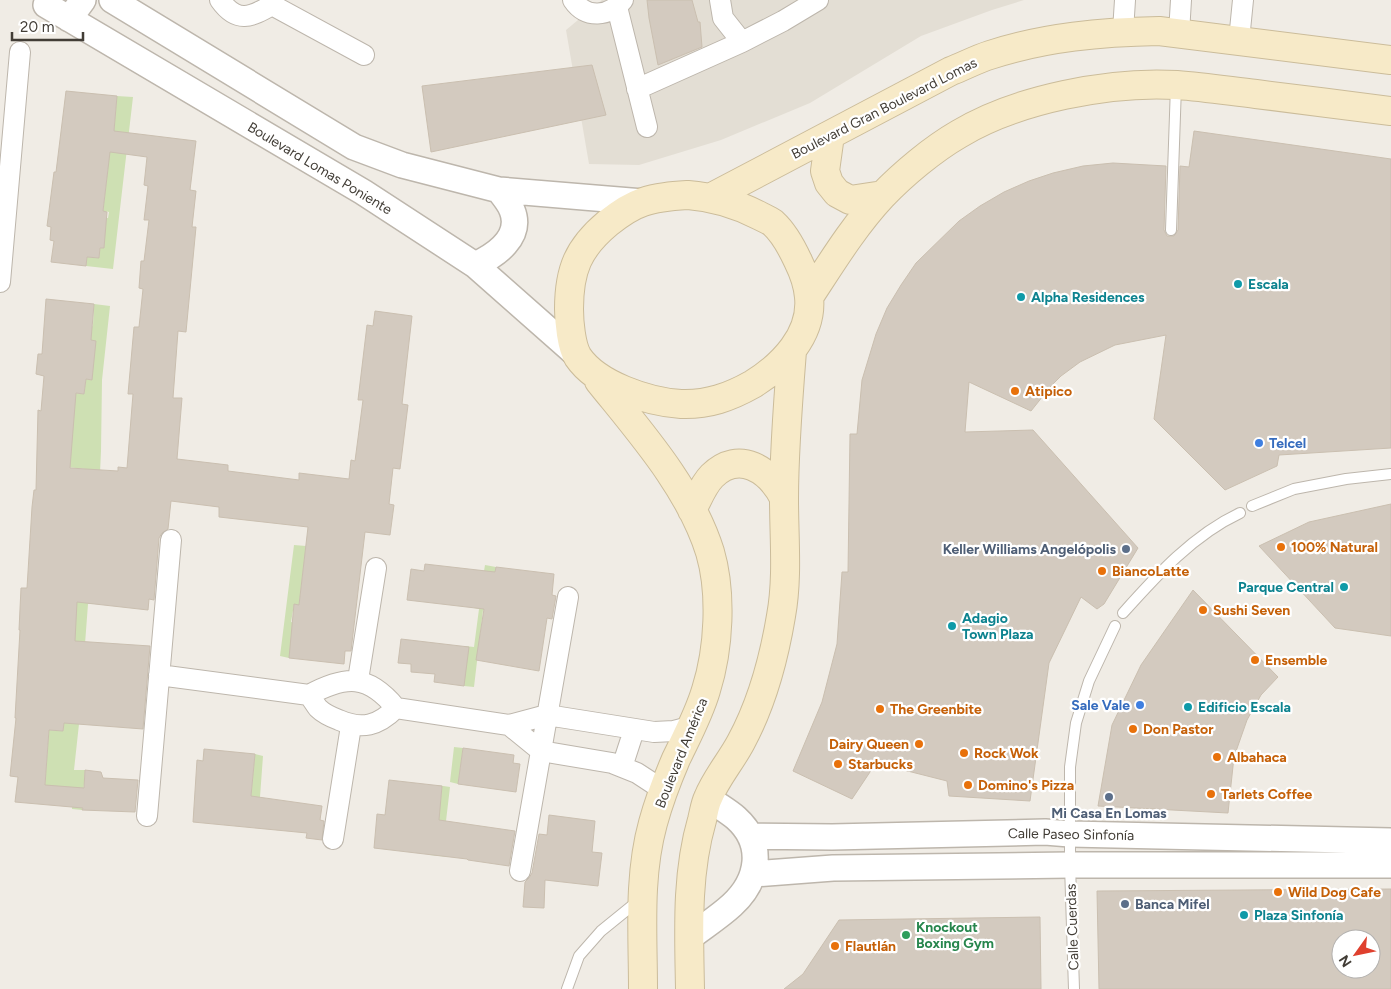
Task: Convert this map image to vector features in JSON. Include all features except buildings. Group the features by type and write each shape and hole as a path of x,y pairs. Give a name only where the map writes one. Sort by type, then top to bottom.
{"main road":[{"name":"Boulevard Gran Boulevard Lomas","path":"712,197 951,71 990,55 1042,41 1122,31 1159,30 1391,60"},
{"path":"809,297 853,231 883,195 923,159 959,134 999,114 1044,100 1117,86 1176,85 1391,111"},
{"path":"830,135 825,171 828,183 837,193 850,200 883,195"},
{"path":"675,196 712,197 744,207 773,224 792,246 801,268 809,297 808,321 792,351 766,375 737,393 710,402 684,404 663,402 625,390 585,365 569,323 569,293 573,272 581,252 593,235 616,216 643,202 675,196"},
{"path":"690,989 689,938 692,868 698,834 708,798 741,742 764,687 782,615 785,565 786,427 792,351"},
{"name":"Boulevard América","path":"585,365 651,445 679,486 692,510 710,552 716,586 717,624 712,664 706,689 693,726 663,790 646,860 643,897 643,989"},
{"path":"692,510 712,476 725,467 735,464 745,464 758,468 774,482 784,498"}],"street":[{"path":"112,0 354,147 402,165 499,190 643,202"},
{"path":"220,0 232,12 246,17 255,14 272,2 364,55"},
{"path":"573,0 580,9 589,13 599,14 608,12 620,4 637,89 647,127"},
{"path":"720,0 723,18 742,42"},
{"path":"637,89 742,42 818,0"},
{"path":"1122,31 1125,0"},
{"path":"1179,33 1181,0"},
{"path":"1239,40 1242,0"},
{"name":"Boulevard Lomas Poniente","path":"46,5 76,9 475,265 585,365"},
{"path":"0,282 6,125 20,52"},
{"path":"475,265 498,253 509,239 514,228 511,207 499,190"},
{"path":"147,816 171,540"},
{"path":"358,680 376,568"},
{"path":"520,871 568,597"},
{"path":"159,675 310,695 337,682 358,680 375,688 387,697 396,708 509,725 547,715 654,732 674,731 693,726"},
{"path":"310,695 318,708 330,717 351,726 375,723 386,718 396,708"},
{"path":"509,725 541,751 622,767 637,773 663,790"},
{"path":"333,839 351,726"},
{"path":"622,767 634,730"},
{"path":"689,938 732,905 754,874 756,856 750,836 736,819 708,798"},
{"name":"Calle Paseo Sinfonía","path":"750,836 832,837 1045,832 1391,841"},
{"path":"754,874 833,868 1070,865 1391,865"}],"lane":[{"path":"1171,230 1176,85"},
{"path":"1252,506 1294,488 1391,474"},
{"path":"1122,613 1160,572 1178,556 1204,534 1240,513"},
{"name":"Calle Cuerdas","path":"1074,989 1070,865 1070,767 1076,723 1088,681 1115,626"},
{"path":"571,986 580,956 595,937 643,897"}],"shaded area":[{"path":"602,0 1024,0 921,36 810,103 721,140 639,165 589,164 566,30"}],"green space":[{"path":"117,96 133,97 113,269 86,266 87,257 99,258 104,218 108,218 109,212 103,211 108,168 106,151 112,152"},
{"path":"94,304 110,306 102,380 99,495 103,519 95,604 88,604 74,770 85,770 82,810 72,809 45,785 49,730 63,731 86,469 66,467 74,393 84,394 86,379 91,380 95,341 85,340 93,325"},
{"path":"294,545 306,546 299,605 294,605 291,622 306,625 289,658 280,656"},
{"path":"485,565 496,567 490,611 483,610 474,687 464,686 463,663 465,646 474,647 479,609 474,608 478,570 484,571"},
{"path":"454,747 463,748 458,784 450,782"},
{"path":"255,754 263,756 260,797 265,816 244,795 251,795"},
{"path":"437,785 450,787 446,821 449,857 430,855 442,788 436,787"}],"place":[{"name":"Escala","path":"1238,284"},
{"name":"Alpha Residences","path":"1021,297"},
{"name":"Atipico","path":"1015,391"},
{"name":"Telcel","path":"1259,443"},
{"name":"100% Natural","path":"1281,547"},
{"name":"Keller Williams Angelópolis","path":"1126,549"},
{"name":"BiancoLatte","path":"1102,571"},
{"name":"Parque Central","path":"1344,587"},
{"name":"Sushi Seven","path":"1203,610"},
{"name":"Adagio Town Plaza","path":"952,626"},
{"name":"Ensemble","path":"1255,660"},
{"name":"Sale Vale","path":"1140,705"},
{"name":"Edificio Escala","path":"1188,707"},
{"name":"The Greenbite","path":"880,709"},
{"name":"Don Pastor","path":"1133,729"},
{"name":"Dairy Queen","path":"919,744"},
{"name":"Rock Wok","path":"964,753"},
{"name":"Albahaca","path":"1217,757"},
{"name":"Starbucks","path":"838,764"},
{"name":"Domino's Pizza","path":"968,785"},
{"name":"Tarlets Coffee","path":"1211,794"},
{"name":"Mi Casa En Lomas","path":"1109,797"},
{"name":"Wild Dog Cafe","path":"1278,892"},
{"name":"Banca Mifel","path":"1125,904"},
{"name":"Plaza Sinfonía","path":"1244,915"},
{"name":"Knockout Boxing Gym","path":"906,935"},
{"name":"Flautlán","path":"835,946"}]}
